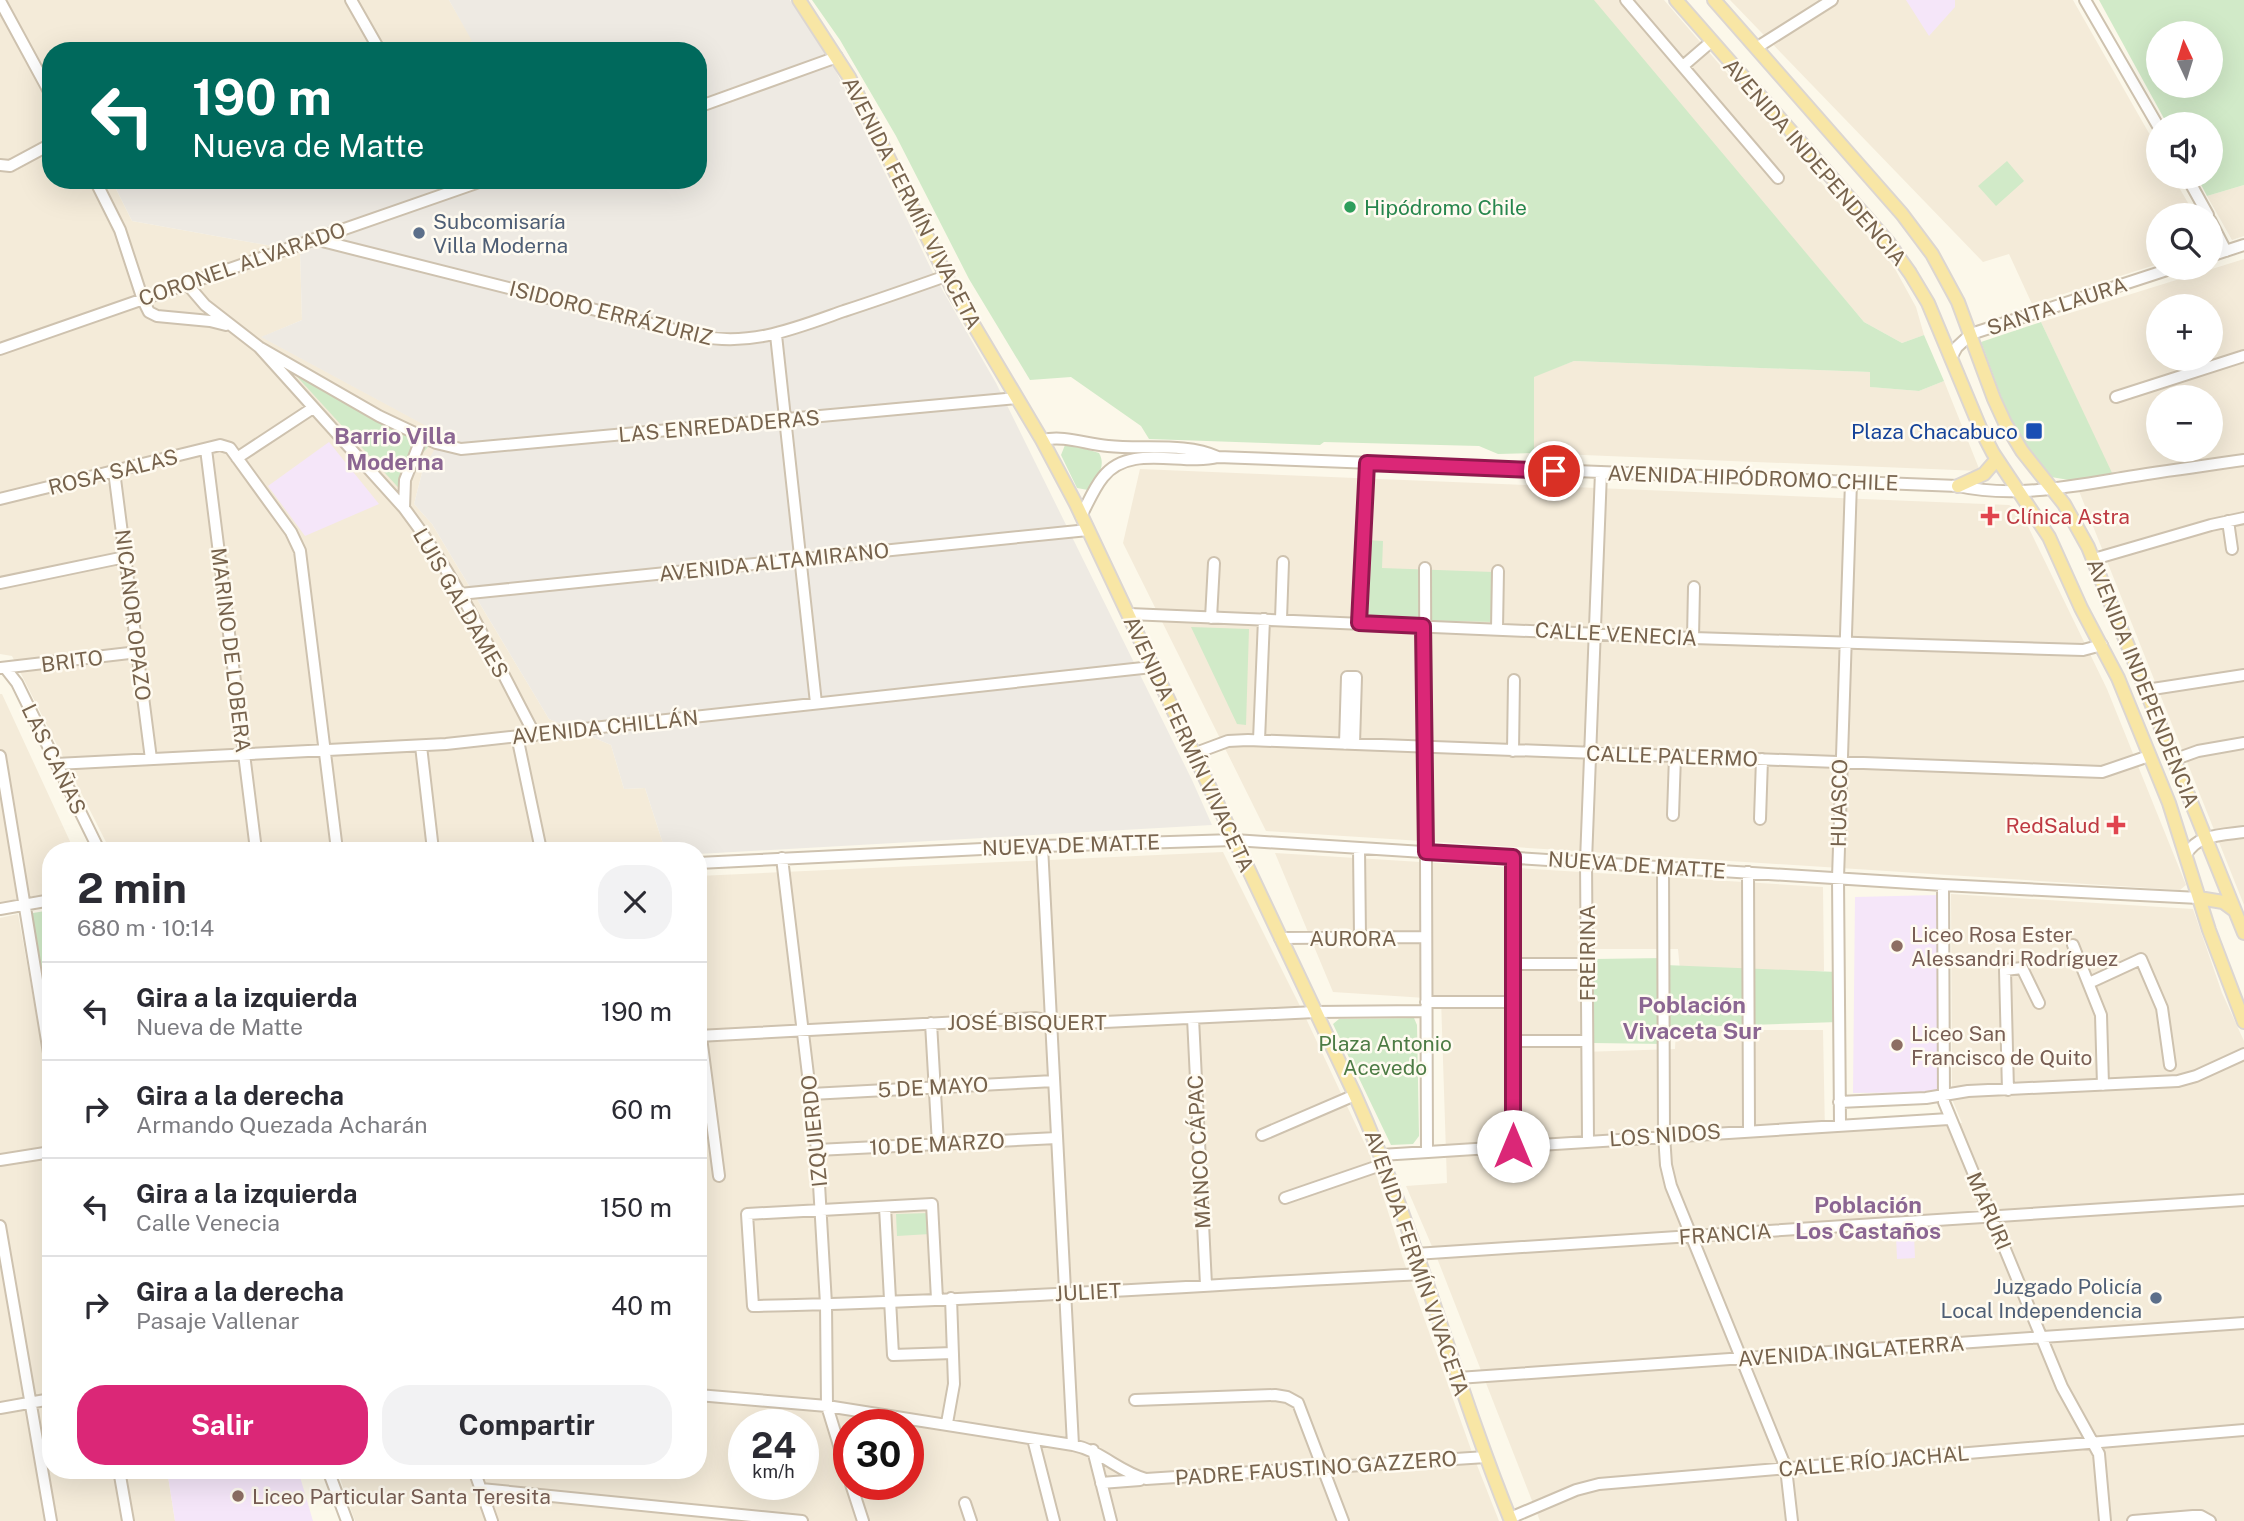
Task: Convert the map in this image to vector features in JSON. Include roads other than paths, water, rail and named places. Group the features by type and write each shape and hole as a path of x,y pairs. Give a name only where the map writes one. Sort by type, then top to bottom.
{"main road":[{"name":"AVENIDA FERMÍN VIVACETA","path":"799,0 837,57 860,98 946,276 1042,439 1082,516 1355,1095 1383,1159 1510,1520"},
{"name":"AVENIDA INDEPENDENCIA","path":"1676,0 1888,242 1928,303 1978,423 1997,459 2049,537 2081,608 2102,645 2150,756 2226,978 2244,1022"},
{"name":"AVENIDA INDEPENDENCIA","path":"1714,0 1924,242 1951,287 2000,413 2022,451 2075,522 2094,559 2244,933"},
{"path":"1958,486 1984,474 1997,459"},
{"path":"2199,898 2218,901 2235,910"}],"street":[{"path":"351,0 375,42"},
{"path":"1626,0 1778,178"},
{"path":"1756,48 1832,0"},
{"path":"2085,0 2150,112"},
{"path":"0,1 42,78"},
{"path":"1683,66 1712,41"},
{"path":"707,104 837,57"},
{"path":"0,165 10,166 42,149"},
{"path":"99,189 124,240 143,300"},
{"path":"445,189 447,193"},
{"name":"CORONEL ALVARADO","path":"0,349 459,189"},
{"path":"351,226 348,237 350,244 356,248"},
{"name":"ISIDORO ERRÁZURIZ","path":"314,239 699,337 731,340 776,335 946,276"},
{"path":"2223,243 2227,251"},
{"path":"2223,252 2244,245"},
{"name":"SANTA LAURA","path":"1951,358 1970,334 2146,277"},
{"name":"LUIS GALDAMES","path":"187,284 195,296 259,347 404,508 425,536 460,594 535,735"},
{"name":"LUIS GALDAMES","path":"143,300 149,312 157,316 209,321 231,327"},
{"path":"776,335 816,703"},
{"name":"LAS ENREDADERAS","path":"259,347 380,416 445,446 468,449 1017,398"},
{"path":"2116,397 2244,356"},
{"path":"313,408 237,458 297,543 336,842"},
{"path":"404,508 405,480 422,436"},
{"name":"AVENIDA HIPÓDROMO CHILE","path":"1042,439 1062,437 1109,446 1198,451 1218,457"},
{"name":"ROSA SALAS","path":"0,499 225,445 237,458"},
{"name":"MARINO DE LOBERA","path":"205,449 255,842"},
{"name":"AVENIDA HIPÓDROMO CHILE","path":"1082,516 1104,476 1114,466 1139,458 1196,461 1218,457 1958,486 1978,490 2052,488 2244,460"},
{"path":"1359,623 1367,463"},
{"name":"NICANOR OPAZO","path":"114,471 151,759"},
{"name":"FREIRINA","path":"1588,1140 1586,861 1601,472"},
{"name":"HUASCO","path":"1840,1124 1838,878 1851,482"},
{"path":"2094,559 2228,520 2244,518"},
{"path":"2228,520 2232,549"},
{"name":"AVENIDA ALTAMIRANO","path":"460,594 1088,530"},
{"path":"0,583 125,557"},
{"path":"1281,619 1283,562"},
{"path":"1211,618 1214,564"},
{"path":"1425,568 1423,626 1427,1152"},
{"path":"1497,629 1498,570"},
{"path":"1693,638 1695,587"},
{"name":"CALLE VENECIA","path":"1129,614 1845,643 2083,650 2102,645"},
{"path":"1259,740 1264,619"},
{"name":"BRITO","path":"3,669 138,652"},
{"name":"AVENIDA CHILLÁN","path":"56,764 421,746 1152,667"},
{"name":"LAS CAÑAS","path":"3,669 18,683 95,842"},
{"path":"2146,690 2244,675"},
{"path":"1513,751 1514,680"},
{"path":"1350,744 1351,707"},
{"path":"517,736 539,842"},
{"name":"CALLE PALERMO","path":"1194,754 1228,741 1259,740 2102,772 2150,756"},
{"path":"2174,760 2198,751 2244,743"},
{"path":"421,746 432,842"},
{"path":"0,755 42,1011"},
{"path":"1673,815 1675,756"},
{"path":"1760,819 1762,760"},
{"path":"2186,855 2193,844 2205,838 2244,832"},
{"name":"NUEVA DE MATTE","path":"707,862 1042,846 1234,840 1943,885 2199,898"},
{"path":"1042,846 1073,1445"},
{"path":"1359,848 1360,938"},
{"path":"1513,857 1513,1146"},
{"name":"IZQUIERDO","path":"782,858 817,1150 826,1304 827,1406 833,1426"},
{"path":"1663,866 1664,1135 1667,1173 1786,1468 1792,1521"},
{"path":"1748,872 1749,1130"},
{"name":"MARURI","path":"1943,885 1942,1095 1949,1119 2066,1397 2100,1458 2105,1521"},
{"path":"0,909 42,901"},
{"name":"AURORA","path":"1280,939 1426,937"},
{"path":"2073,945 2102,1020 2103,1085"},
{"path":"2089,983 2141,959 2162,1008 2169,1065"},
{"path":"1513,964 1587,964"},
{"path":"2008,1090 2005,970 2021,968 2039,1003"},
{"name":"JOSÉ BISQUERT","path":"707,1036 1036,1018 1063,1024 1513,1002"},
{"name":"MANCO CÁPAC","path":"1192,1018 1206,1286"},
{"path":"931,1023 938,1144"},
{"path":"1513,1041 1587,1041"},
{"path":"1839,1102 2190,1078 2244,1054"},
{"name":"5 DE MAYO","path":"811,1094 1054,1081"},
{"path":"707,1088 719,1176"},
{"path":"1262,1135 1355,1095"},
{"name":"LOS NIDOS","path":"1285,1198 1383,1159 1427,1152 1949,1119"},
{"name":"10 DE MARZO","path":"817,1150 1057,1138"},
{"path":"0,1160 42,1153"},
{"name":"FRANCIA","path":"1415,1254 2244,1200"},
{"path":"821,1210 933,1204 937,1299"},
{"path":"885,1207 893,1355 953,1353"},
{"name":"JULIET","path":"821,1210 747,1214 753,1306 1423,1274"},
{"path":"0,1226 42,1470"},
{"path":"947,1423 954,1384 951,1298"},
{"name":"AVENIDA INGLATERRA","path":"1458,1378 2244,1323"},
{"path":"1135,1400 1275,1395 1298,1403 1343,1521"},
{"name":"PADRE FAUSTINO GAZZERO","path":"707,1396 827,1406 1073,1445 1093,1450 1128,1472 1146,1479"},
{"path":"0,1408 42,1401"},
{"name":"CALLE RÍO JACHAL","path":"1510,1520 1590,1486 2244,1430"},
{"path":"1033,1439 1054,1521"},
{"path":"1093,1450 1111,1521"},
{"name":"PADRE FAUSTINO GAZZERO","path":"1101,1483 1486,1457"},
{"path":"44,1479 51,1521"},
{"path":"121,1479 128,1521"},
{"path":"331,1479 346,1521"},
{"path":"477,1479 492,1521"},
{"path":"481,1489 802,1521"},
{"path":"856,1500 863,1521"},
{"path":"965,1503 971,1521"},
{"path":"2133,1521 2193,1516 2209,1520"}],"place":[{"name":"Hipódromo Chile","path":"1350,207"},
{"name":"Subcomisaría Villa Moderna","path":"419,233"},
{"name":"Plaza Chacabuco","path":"2034,431"},
{"name":"Clínica Astra","path":"1990,516"},
{"name":"RedSalud","path":"2116,825"},
{"name":"Liceo Rosa Ester Alessandri Rodríguez","path":"1897,946"},
{"name":"Liceo San Francisco de Quito","path":"1897,1045"},
{"name":"Juzgado Policía Local Independencia","path":"2156,1298"},
{"name":"Liceo Particular Santa Teresita","path":"238,1496"}],"district":[{"name":"Barrio Villa Moderna","path":"395,448"},
{"name":"Población Vivaceta Sur","path":"1692,1017"},
{"name":"Población Los Castaños","path":"1868,1217"}],"park label":[{"name":"Plaza Antonio Acevedo","path":"1385,1055"}]}
